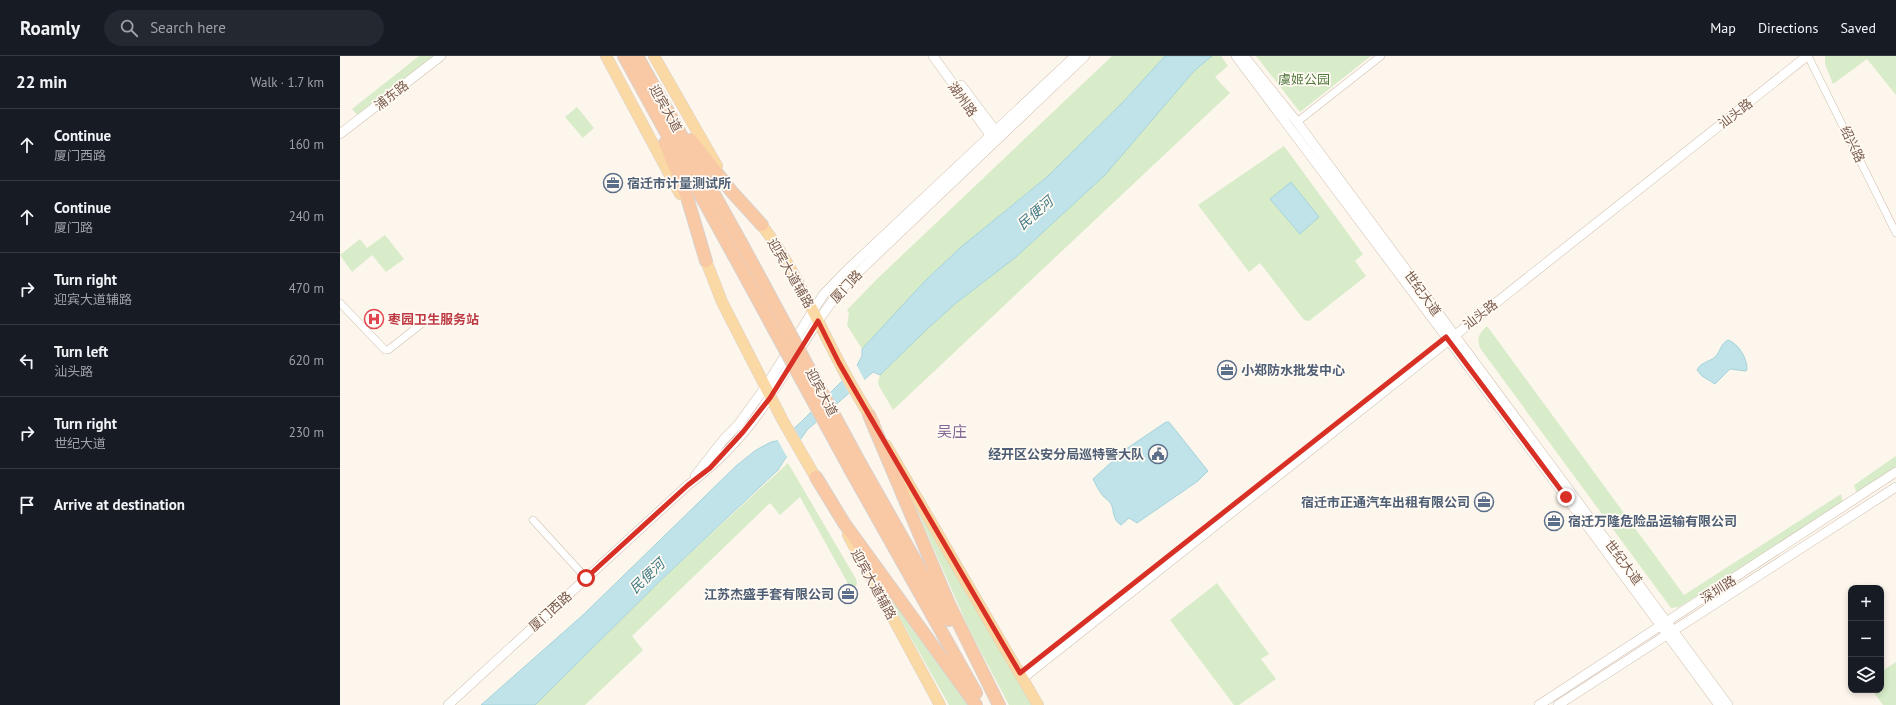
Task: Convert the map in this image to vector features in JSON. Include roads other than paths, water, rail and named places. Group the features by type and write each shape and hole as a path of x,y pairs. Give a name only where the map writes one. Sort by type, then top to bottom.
{"highway":[{"path":"618,56 664,140 687,197 706,261"},
{"name":"迎宾大道","path":"624,56 733,254 855,466 998,705"},
{"name":"迎宾大道","path":"637,56 744,248 855,466 982,705"},
{"path":"662,101 715,171 762,225"},
{"path":"869,415 949,604 998,705"},
{"path":"816,477 844,523 976,705"}],"main road":[{"name":"迎宾大道辅路","path":"606,56 681,195 722,302 783,421 816,477 940,705"},
{"name":"迎宾大道辅路","path":"654,56 710,154 731,186 762,225 816,316 839,363 1038,705"}],"street":[{"name":"浦东路","path":"340,134 442,56"},
{"name":"湖州路","path":"933,56 995,136"},
{"name":"湖州路","path":"940,56 995,136"},
{"name":"厦门路","path":"688,485 724,439 768,391 816,316 848,282 1075,56"},
{"name":"厦门路","path":"995,136 1086,56"},
{"name":"世纪大道","path":"1236,56 1450,336 1671,632 1728,705"},
{"name":"世纪大道","path":"1244,56 1297,122 1450,336"},
{"path":"1297,122 1381,56"},
{"name":"汕头路","path":"1022,676 1800,56"},
{"name":"汕头路","path":"1450,336 1808,56"},
{"name":"绍兴路","path":"1808,56 1896,233"},
{"path":"340,303 380,346 388,350 429,318"},
{"name":"深圳路","path":"1539,705 1896,472"},
{"name":"厦门西路","path":"448,705 688,485"},
{"name":"深圳路","path":"1558,705 1896,487"},
{"path":"533,520 586,578"},
{"name":"世纪大道","path":"1671,632 1719,705"}],"water":[{"name":"民便河","path":"1165,56 1212,56 1194,71 1105,175 1016,257 956,303 880,375 873,372 807,430 778,470 662,579 535,705 481,705 583,615 736,466 756,450 771,442 781,440 801,422 856,367 862,356 862,349 924,282 961,247 1047,177 1124,101"},
{"path":"1291,182 1319,217 1300,234 1270,199"},
{"path":"1728,340 1736,345 1742,352 1746,360 1747,369 1746,371 1730,369 1715,384 1702,376 1697,370 1703,364 1713,359 1723,344"},
{"path":"1166,422 1169,422 1208,471 1198,481 1137,523 1129,518 1121,525 1115,519 1111,504 1103,496 1093,479 1126,449"}],"place":[{"name":"宿迁市计量测试所","path":"613,183"},
{"name":"枣园卫生服务站","path":"374,319"},
{"name":"小郑防水批发中心","path":"1227,370"},
{"name":"经开区公安分局巡特警大队","path":"1158,454"},
{"name":"宿迁市正通汽车出租有限公司","path":"1484,502"},
{"name":"宿迁万隆危险品运输有限公司","path":"1554,521"},
{"name":"江苏杰盛手套有限公司","path":"848,594"}],"district":[{"name":"吴庄","path":"952,432"}],"park label":[{"name":"虞姬公园","path":"1304,79"}]}
